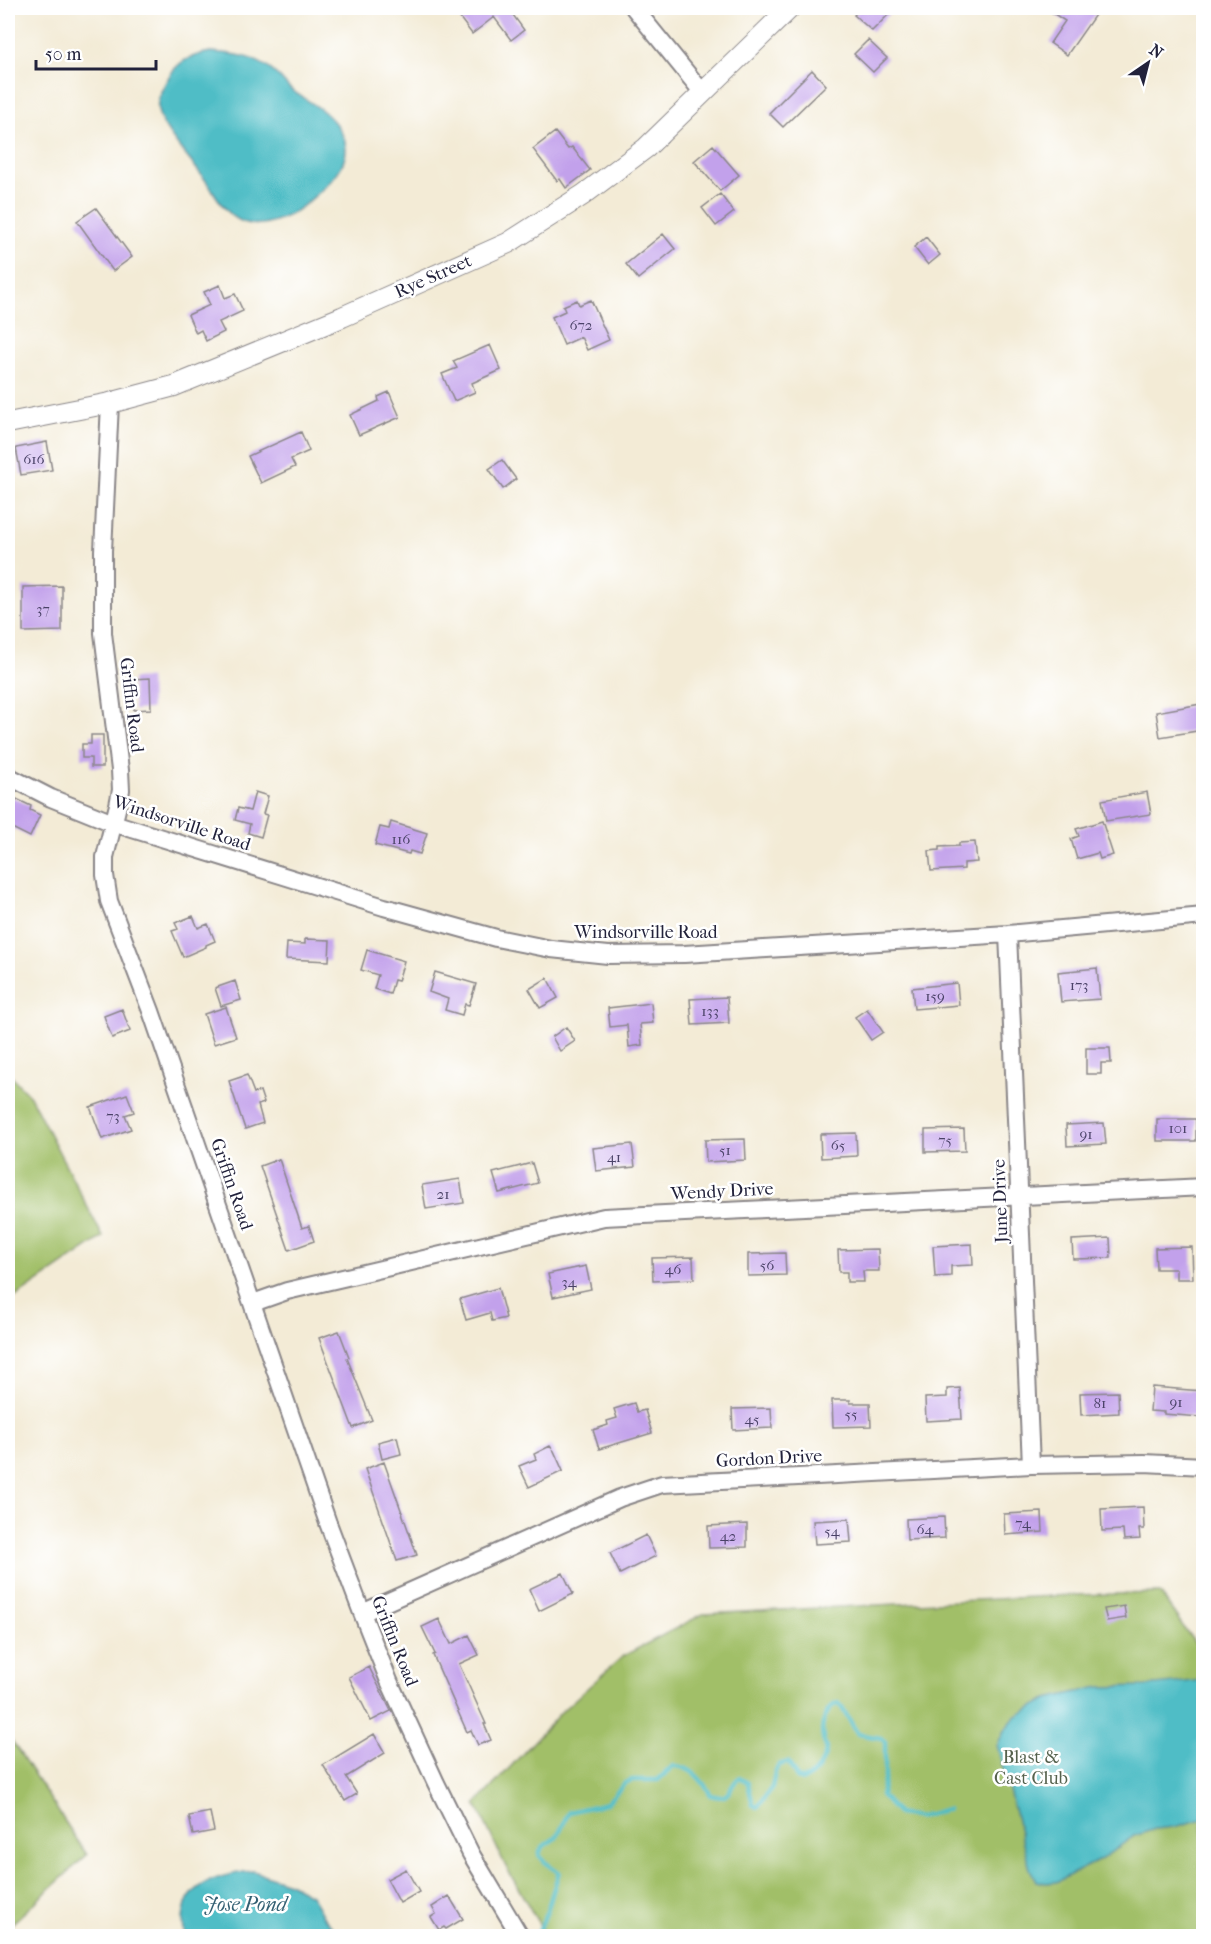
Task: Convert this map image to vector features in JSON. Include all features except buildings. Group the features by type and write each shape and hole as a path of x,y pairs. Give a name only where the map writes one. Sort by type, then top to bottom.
{"street":[{"path":"634,8 703,93"},
{"name":"Rye Street","path":"8,423 111,403 174,386 342,317 508,243 584,195 646,148 790,8"},
{"name":"Griffin Road","path":"111,403 103,551 103,633 121,790 105,857 109,901 151,1011 328,1523 389,1681 471,1854 520,1936"},
{"name":"Windsorville Road","path":"8,776 51,798 113,823 384,907 496,938 550,949 608,955 684,954 1008,934 1203,916"},
{"name":"June Drive","path":"1008,934 1030,1466"},
{"name":"Wendy Drive","path":"253,1303 287,1292 604,1217 1203,1187"},
{"name":"Gordon Drive","path":"362,1613 620,1498 662,1484 1030,1466 1144,1463 1203,1466"}],"green space":[{"path":"8,1073 30,1096 103,1237 8,1302"},
{"name":"Blast & Cast Club","path":"1160,1593 1203,1655 1203,1936 546,1936 506,1867 476,1804 563,1710 623,1656 703,1614 1072,1595"},
{"path":"8,1735 87,1855 8,1927"}],"water":[{"path":"210,52 238,55 254,60 270,69 291,89 323,111 336,124 343,136 346,148 344,159 331,181 302,207 278,220 254,224 232,216 170,136 160,118 159,98 175,68 185,60"},
{"path":"1203,1680 1203,1819 1134,1836 1100,1860 1056,1882 1036,1881 1030,1869 997,1746 1003,1732 1015,1717 1047,1699 1099,1687 1146,1686"},
{"name":"Jose Pond","path":"253,1871 289,1883 311,1895 324,1918 340,1936 185,1936 183,1919 191,1895 211,1880"}],"waterway":[{"path":"537,1936 559,1872 545,1862 539,1855 540,1851 558,1834 569,1812 607,1803 625,1783 632,1780 658,1780 673,1766 691,1771 711,1795 718,1797 726,1795 739,1778 748,1783 753,1805 758,1807 772,1787 779,1765 788,1762 797,1778 803,1780 819,1767 826,1747 822,1733 823,1722 827,1712 839,1703 858,1734 881,1738 885,1742 885,1776 881,1795 898,1814 920,1817 947,1809"}]}
